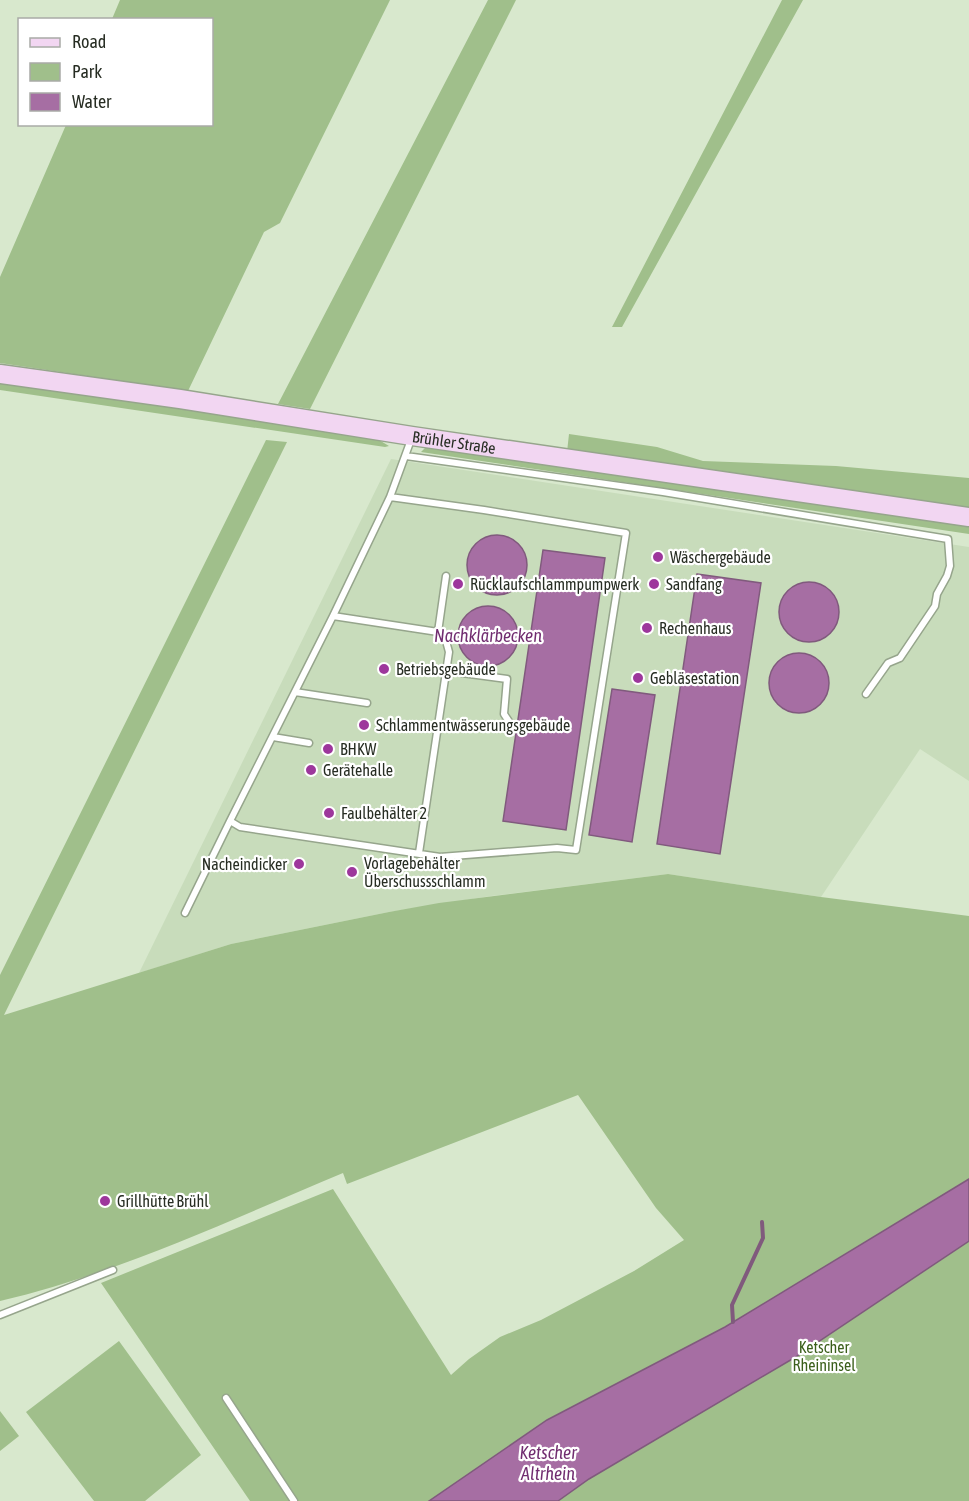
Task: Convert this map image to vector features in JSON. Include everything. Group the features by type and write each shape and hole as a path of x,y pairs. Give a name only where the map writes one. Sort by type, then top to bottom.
{"street":[{"name":"Brühler Straße","path":"0,374 969,517"}],"lane":[{"path":"185,914 390,497 412,436"},
{"path":"406,456 698,498 948,539 950,566 937,594 935,606 900,658 888,663 866,694"},
{"path":"230,821 240,827 440,857 557,848 576,850 626,533 390,497"},
{"path":"438,632 446,576"},
{"path":"333,616 438,632 446,641 449,652 447,671 419,853"},
{"path":"447,671 507,679 504,714 514,729"},
{"path":"295,692 367,703"},
{"path":"273,737 309,744"},
{"path":"0,1315 113,1270"},
{"path":"226,1398 294,1501"}],"shaded area":[{"path":"391,459 969,547 969,781 920,749 821,897 668,874 491,896 389,912 231,944 139,973"}],"green space":[{"path":"120,0 390,0 280,223 264,232 188,391 0,363 0,277 66,126 213,126 213,18 112,18"},
{"path":"488,0 516,0 310,409 278,404"},
{"path":"782,0 803,0 622,327 612,327"},
{"path":"0,380 379,440 389,446 0,390"},
{"path":"569,434 657,447 703,461 836,466 969,478 969,510 718,471 567,452"},
{"name":"Ketscher Rheininsel","path":"266,440 287,442 4,1015 231,944 439,903 668,874 969,916 969,1501 250,1501 101,1283 333,1189 451,1375 500,1337 541,1320 634,1271 684,1240 656,1208 578,1095 347,1184 343,1173 131,1261 44,1290 0,1301 0,975"},
{"path":"433,447 969,522 969,534 421,452 425,448"},
{"path":"119,1341 201,1455 145,1501 94,1501 26,1412"},
{"path":"0,1411 19,1436 0,1451"}],"water":[{"name":"Nachklärbecken","path":"491,535 503,535 519,543 525,553 527,565 525,577 519,587 503,595 491,595 475,587 467,571 467,559 475,543"},
{"path":"543,550 605,558 566,830 503,821"},
{"path":"697,574 761,583 720,854 657,844"},
{"path":"803,582 815,582 831,590 837,600 839,612 837,624 831,634 815,642 803,642 787,634 779,618 779,606 787,590"},
{"name":"Nachklärbecken","path":"482,606 494,606 510,614 516,624 518,636 516,648 510,658 494,666 482,666 466,658 458,642 458,630 466,614"},
{"path":"793,653 805,653 821,661 827,671 829,683 827,695 821,705 805,713 793,713 777,705 769,689 769,677 777,661"},
{"path":"612,689 655,695 632,842 589,835"},
{"name":"Ketscher Altrhein","path":"969,1179 969,1241 794,1358 589,1479 558,1501 429,1501 547,1420 725,1327"}],"waterway":[{"path":"733,1322 732,1305 763,1238 762,1222"}],"place":[{"name":"Wäschergebäude","path":"658,557"},
{"name":"Rücklaufschlammpumpwerk","path":"458,584"},
{"name":"Sandfang","path":"654,584"},
{"name":"Rechenhaus","path":"647,628"},
{"name":"Betriebsgebäude","path":"384,669"},
{"name":"Gebläsestation","path":"638,678"},
{"name":"Schlammentwässerungsgebäude","path":"364,725"},
{"name":"BHKW","path":"328,749"},
{"name":"Gerätehalle","path":"311,770"},
{"name":"Faulbehälter 2","path":"329,813"},
{"name":"Nacheindicker","path":"299,864"},
{"name":"Vorlagebehälter Überschussschlamm","path":"352,872"},
{"name":"Grillhütte Brühl","path":"105,1201"}]}
